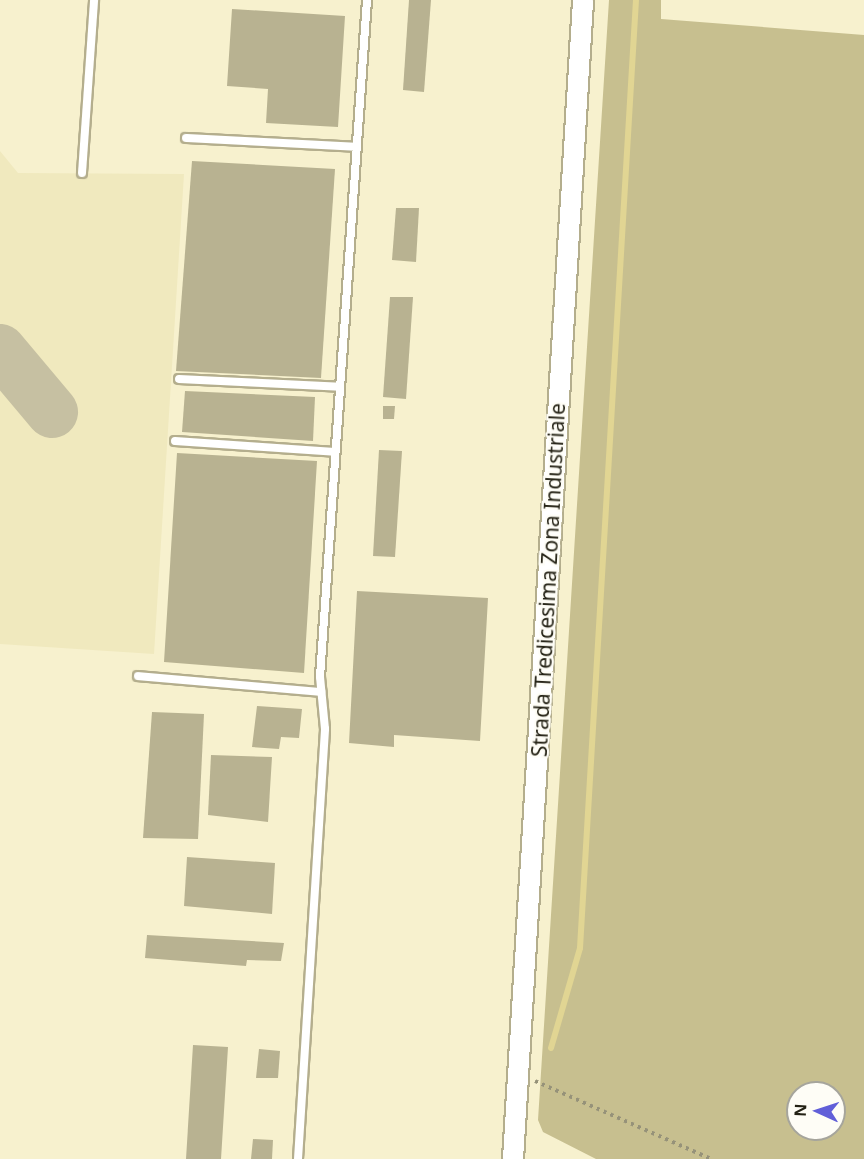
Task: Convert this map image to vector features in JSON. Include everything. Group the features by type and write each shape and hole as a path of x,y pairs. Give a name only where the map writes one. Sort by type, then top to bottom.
{"street":[{"name":"Strada Tredicesima Zona Industriale","path":"513,1159 583,0"}],"lane":[{"path":"82,173 94,0"},
{"path":"298,1159 325,729 321,692 335,452 367,0"},
{"path":"186,138 356,147"},
{"path":"179,379 340,387"},
{"path":"175,441 335,452"},
{"path":"138,676 321,692"}],"path":[{"path":"518,1073 711,1159"}],"shaded area":[{"path":"609,0 661,0 661,19 864,35 864,1159 596,1159 543,1132 538,1120"},
{"path":"0,151 18,173 184,174 154,654 0,644"}],"building":[{"path":"409,0 431,0 424,92 403,90"},
{"path":"232,9 345,16 338,127 266,123 268,89 227,86"},
{"path":"192,161 335,169 321,378 176,371"},
{"path":"396,208 419,208 416,262 392,260"},
{"path":"390,297 413,297 406,399 383,397"},
{"path":"185,391 315,397 313,441 182,432"},
{"path":"383,406 395,406 394,419 383,419"},
{"path":"379,450 402,451 395,557 373,556"},
{"path":"177,453 317,461 304,673 164,662"},
{"path":"357,591 488,598 480,741 394,735 394,747 349,743"},
{"path":"257,706 302,709 299,738 281,737 279,749 252,747"},
{"path":"152,712 204,714 198,839 143,838"},
{"path":"211,755 272,757 268,822 208,815"},
{"path":"187,857 275,863 272,914 184,906"},
{"path":"147,935 284,943 281,961 247,960 246,966 145,958"},
{"path":"193,1045 228,1047 221,1159 186,1159"},
{"path":"259,1049 280,1051 278,1078 256,1078"},
{"path":"253,1139 273,1140 272,1159 251,1159"}],"waterway":[{"path":"551,1048 580,948 636,0"}],"taxiway":[{"path":"0,350 52,412"}]}
